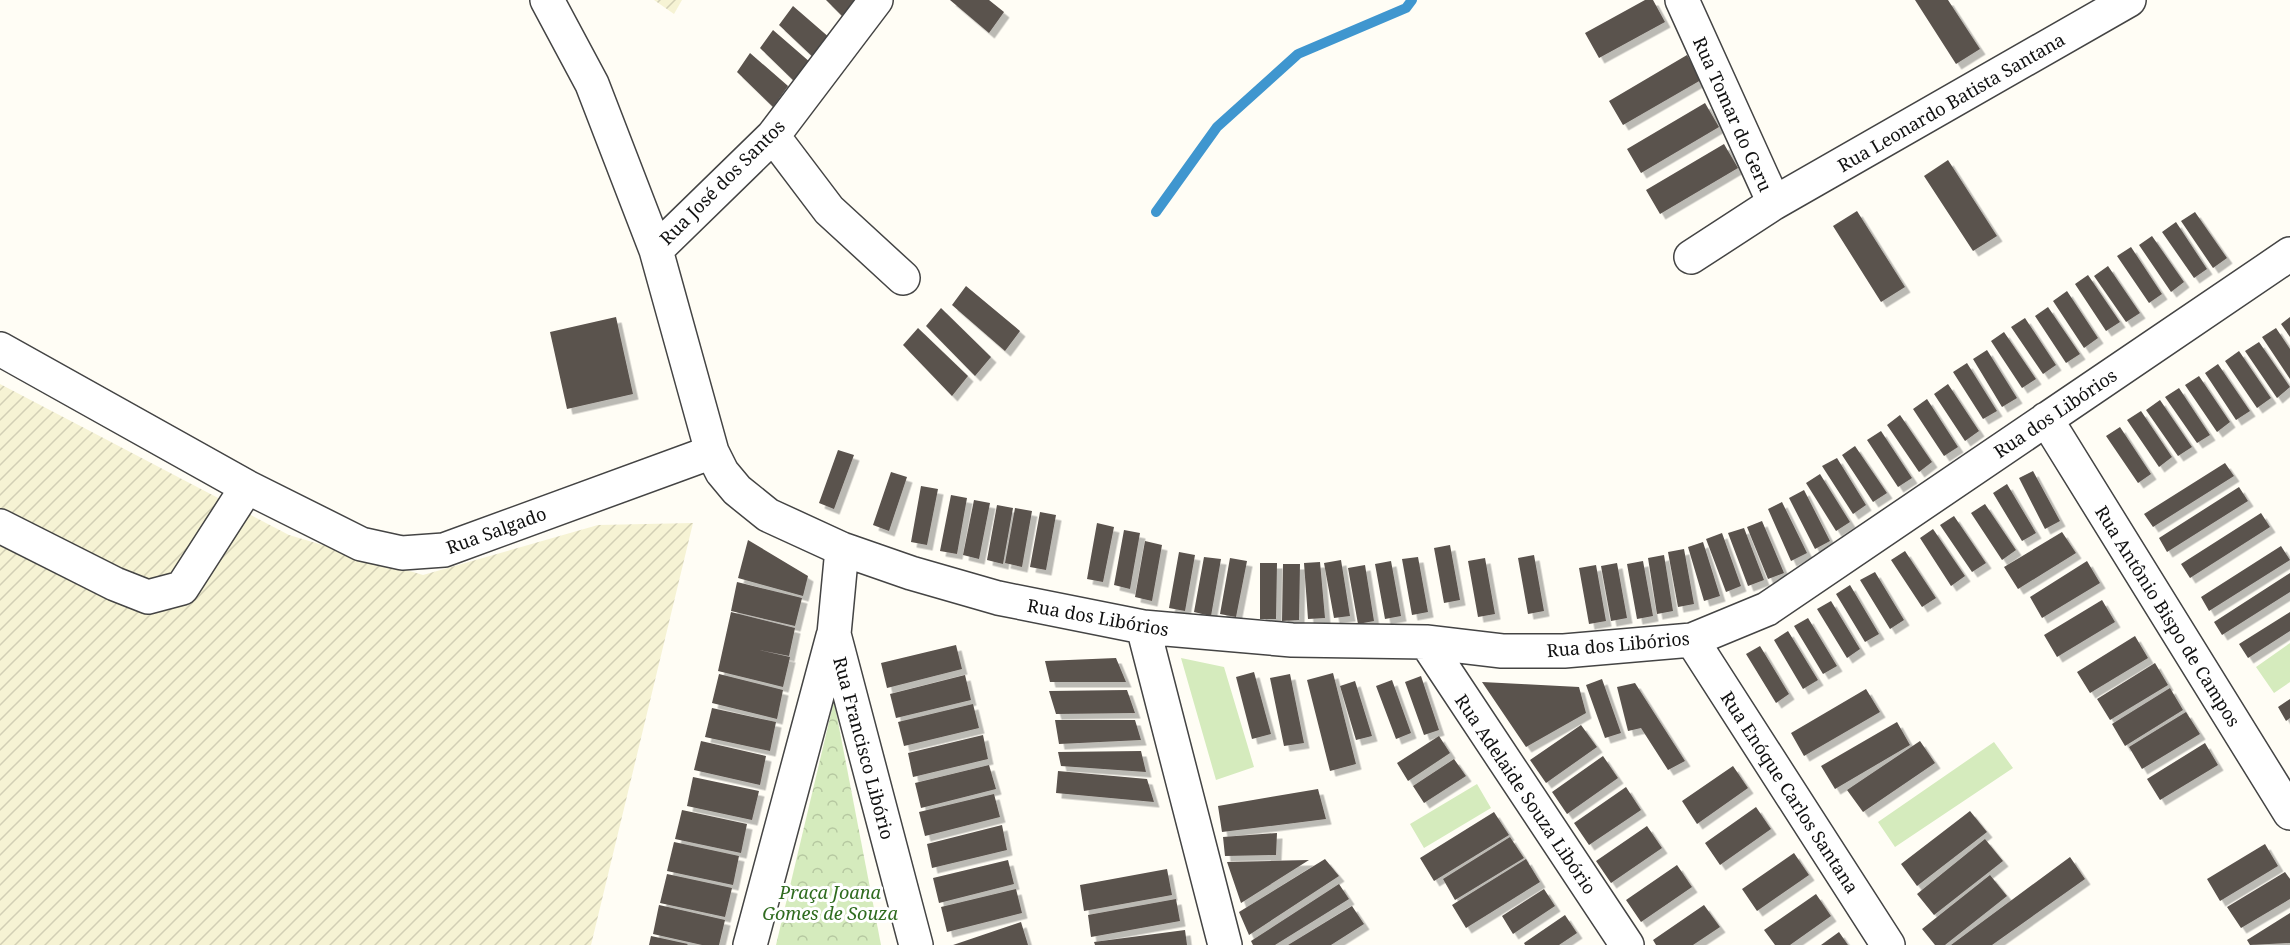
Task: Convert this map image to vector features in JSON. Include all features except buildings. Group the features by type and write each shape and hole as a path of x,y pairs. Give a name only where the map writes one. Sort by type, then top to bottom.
{"street":[{"name":"Rua dos Libórios","path":"547,0 592,84 656,250 712,452 722,472 737,490 768,515 842,549 911,573 998,598 1143,627 1292,640 1426,642 1502,651 1564,651 1692,640 1767,609 2290,254"},
{"name":"Rua José dos Santos","path":"656,250 772,136 876,0"},
{"name":"Rua Tomar do Geru","path":"1682,0 1774,203 1691,256"},
{"name":"Rua Leonardo Batista Santana","path":"1774,203 2128,0"},
{"path":"772,136 829,210 903,278"},
{"name":"Rua Salgado","path":"0,349 248,487 361,544 402,553 444,550 712,452"},
{"name":"Rua Antônio Bispo de Campos","path":"2046,419 2290,813"},
{"path":"0,526 115,584 148,597 182,588 248,487"},
{"name":"Rua Francisco Libório","path":"842,549 834,634 916,945"},
{"path":"1143,627 1225,945"},
{"path":"750,945 834,634"},
{"name":"Rua Enóque Carlos Santana","path":"1692,640 1888,945"},
{"name":"Rua Adelaide Souza Libório","path":"1426,642 1627,945"}],"shaded area":[{"path":"654,0 682,0 674,14"},
{"path":"0,384 289,535 423,575 598,525 693,523 591,945 0,945"}],"green space":[{"path":"2290,643 2290,682 2274,693 2256,667"},
{"path":"1181,658 1224,667 1254,767 1216,780"},
{"name":"Praça Joana Gomes de Souza","path":"834,701 881,945 776,945"},
{"path":"1994,742 2013,768 1895,847 1878,822"},
{"path":"1477,784 1491,808 1424,848 1410,824"}],"waterway":[{"path":"1156,212 1217,127 1298,54 1406,8 1412,0"}]}
